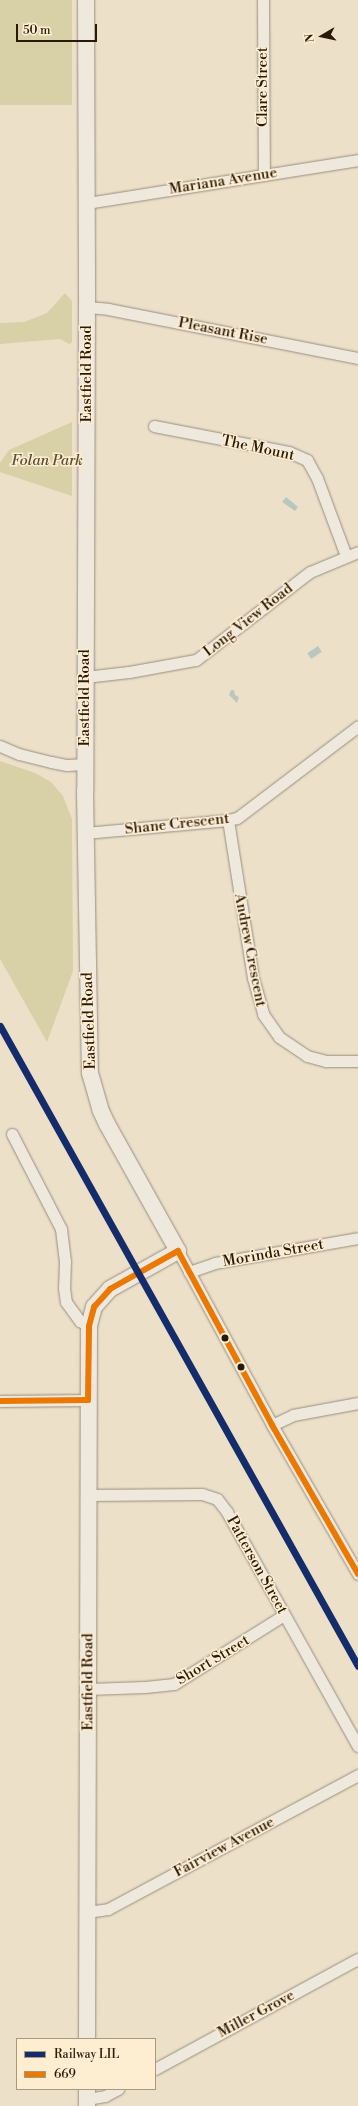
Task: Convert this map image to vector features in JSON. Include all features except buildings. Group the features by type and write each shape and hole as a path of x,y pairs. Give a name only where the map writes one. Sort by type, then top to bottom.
{"main road":[{"name":"Eastfield Road","path":"86,0 87,307 85,833 88,1048 92,1082 100,1108 110,1130 178,1251 110,1289 98,1300 90,1314 88,1400 87,2038"}],"street":[{"name":"Clare Street","path":"263,0 264,174"},
{"name":"Mariana Avenue","path":"87,203 358,160"},
{"name":"Pleasant Rise","path":"87,307 108,309 358,358"},
{"name":"The Mount","path":"154,426 289,452 307,460 317,478 346,556"},
{"name":"Long View Road","path":"85,677 129,672 196,660 310,572 358,552"},
{"name":"Shane Crescent","path":"85,833 237,818 358,726"},
{"path":"0,746 19,754 51,762 67,765 85,764"},
{"name":"Andrew Crescent","path":"228,820 253,978 263,1014 279,1037 307,1056 326,1062 358,1060"},
{"path":"12,1134 61,1229 65,1261 64,1288 66,1302 80,1321 89,1326"},
{"name":"Morinda Street","path":"190,1272 214,1263 358,1238"},
{"path":"178,1251 272,1425 358,1574"},
{"path":"0,1401 88,1400"},
{"path":"272,1425 293,1415 358,1404"},
{"name":"Patterson Street","path":"88,1495 202,1494 210,1495 216,1499 228,1512 358,1746"},
{"name":"Short Street","path":"88,1689 146,1687 174,1684 284,1615"},
{"name":"Fairview Avenue","path":"87,1912 108,1909 358,1775"},
{"name":"Miller Grove","path":"156,2068 358,1959"},
{"path":"87,2098 95,2099 116,2090"}],"green space":[{"path":"0,0 72,0 72,105 0,105"},
{"path":"65,293 72,301 72,342 69,344 60,339 0,344 0,323 24,322 47,313"},
{"name":"Folan Park","path":"72,422 72,496 0,472 0,463 9,450"},
{"path":"0,761 35,773 51,782 63,796 72,819 73,971 47,1042 0,959"}],"shaded area":[{"path":"286,497 298,507 295,511 282,502"},
{"path":"318,646 322,652 311,659 307,653"},
{"path":"231,690 234,690 235,695 239,697 237,703 229,695"}],"rail line":[{"name":"LIL","path":"0,1026 358,1666"}],"transit line":[{"name":"669","path":"178,1251 272,1425 358,1574"},
{"name":"669","path":"88,1400 89,1326 94,1307 110,1289 178,1251"},
{"name":"669","path":"0,1401 88,1400"}]}
